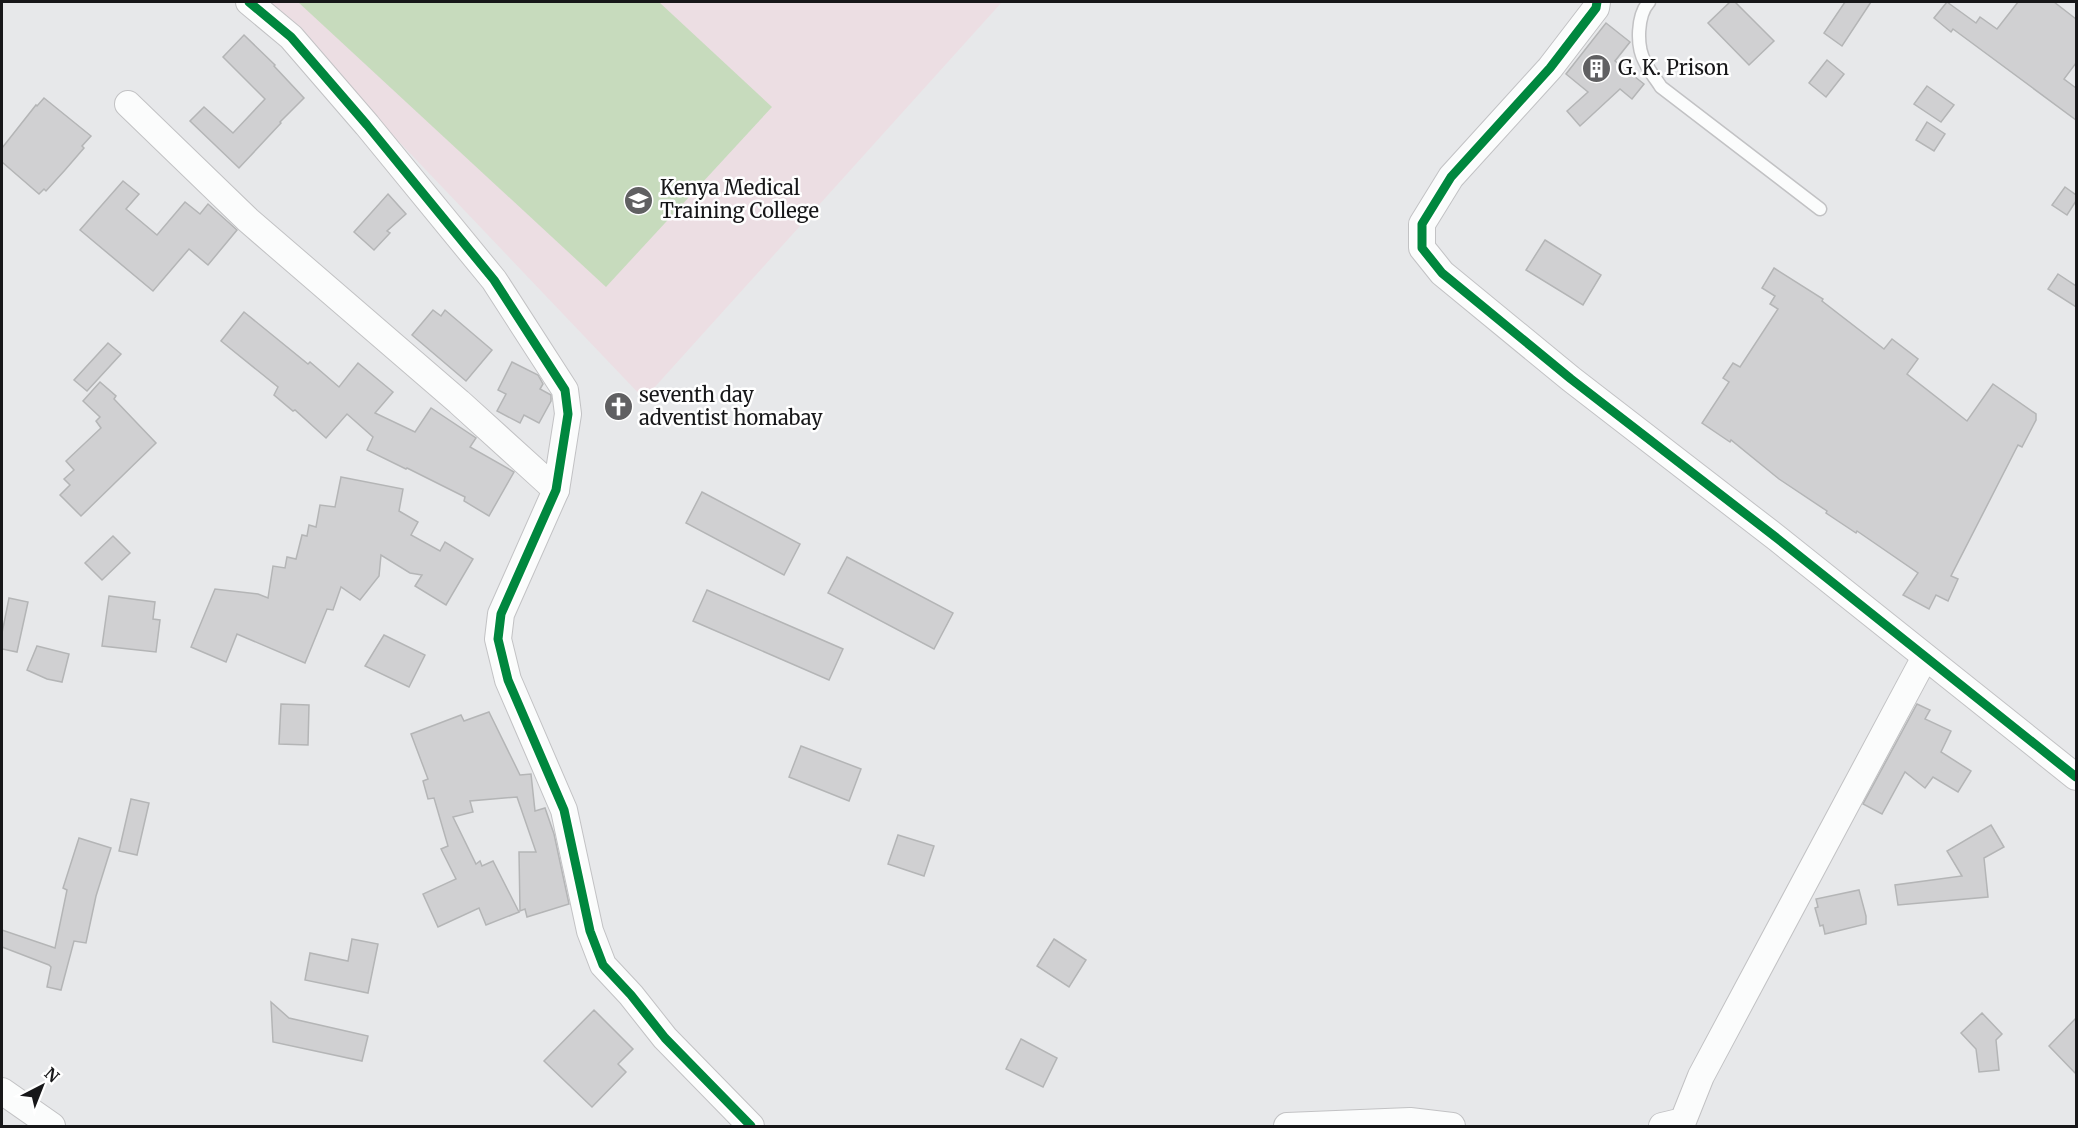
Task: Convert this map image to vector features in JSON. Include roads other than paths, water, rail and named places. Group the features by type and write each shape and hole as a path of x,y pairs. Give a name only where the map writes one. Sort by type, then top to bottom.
{"street":[{"path":"249,2 291,37 375,134 494,280 565,390 568,414 556,490 501,614 498,639 508,680 564,810 590,931 603,965 631,995 665,1038 751,1126"},
{"path":"1597,2 1596,8 1550,68 1451,177 1422,224 1422,248 1442,273 1571,379 1778,539 2076,777"},
{"path":"128,104 248,220 459,402 556,490"},
{"path":"1662,1126 1683,1121 1701,1076 1924,657"},
{"path":"2,1091 52,1126"},
{"path":"1287,1126 1410,1120 1452,1126"}],"lane":[{"path":"1649,2 1643,8 1639,30 1643,60 1661,87 1820,208"}],"place":[{"name":"G. K. Prison","path":"1597,68"},
{"name":"Kenya Medical Training College","path":"639,200"},
{"name":"seventh day adventist homabay","path":"618,407"}]}
